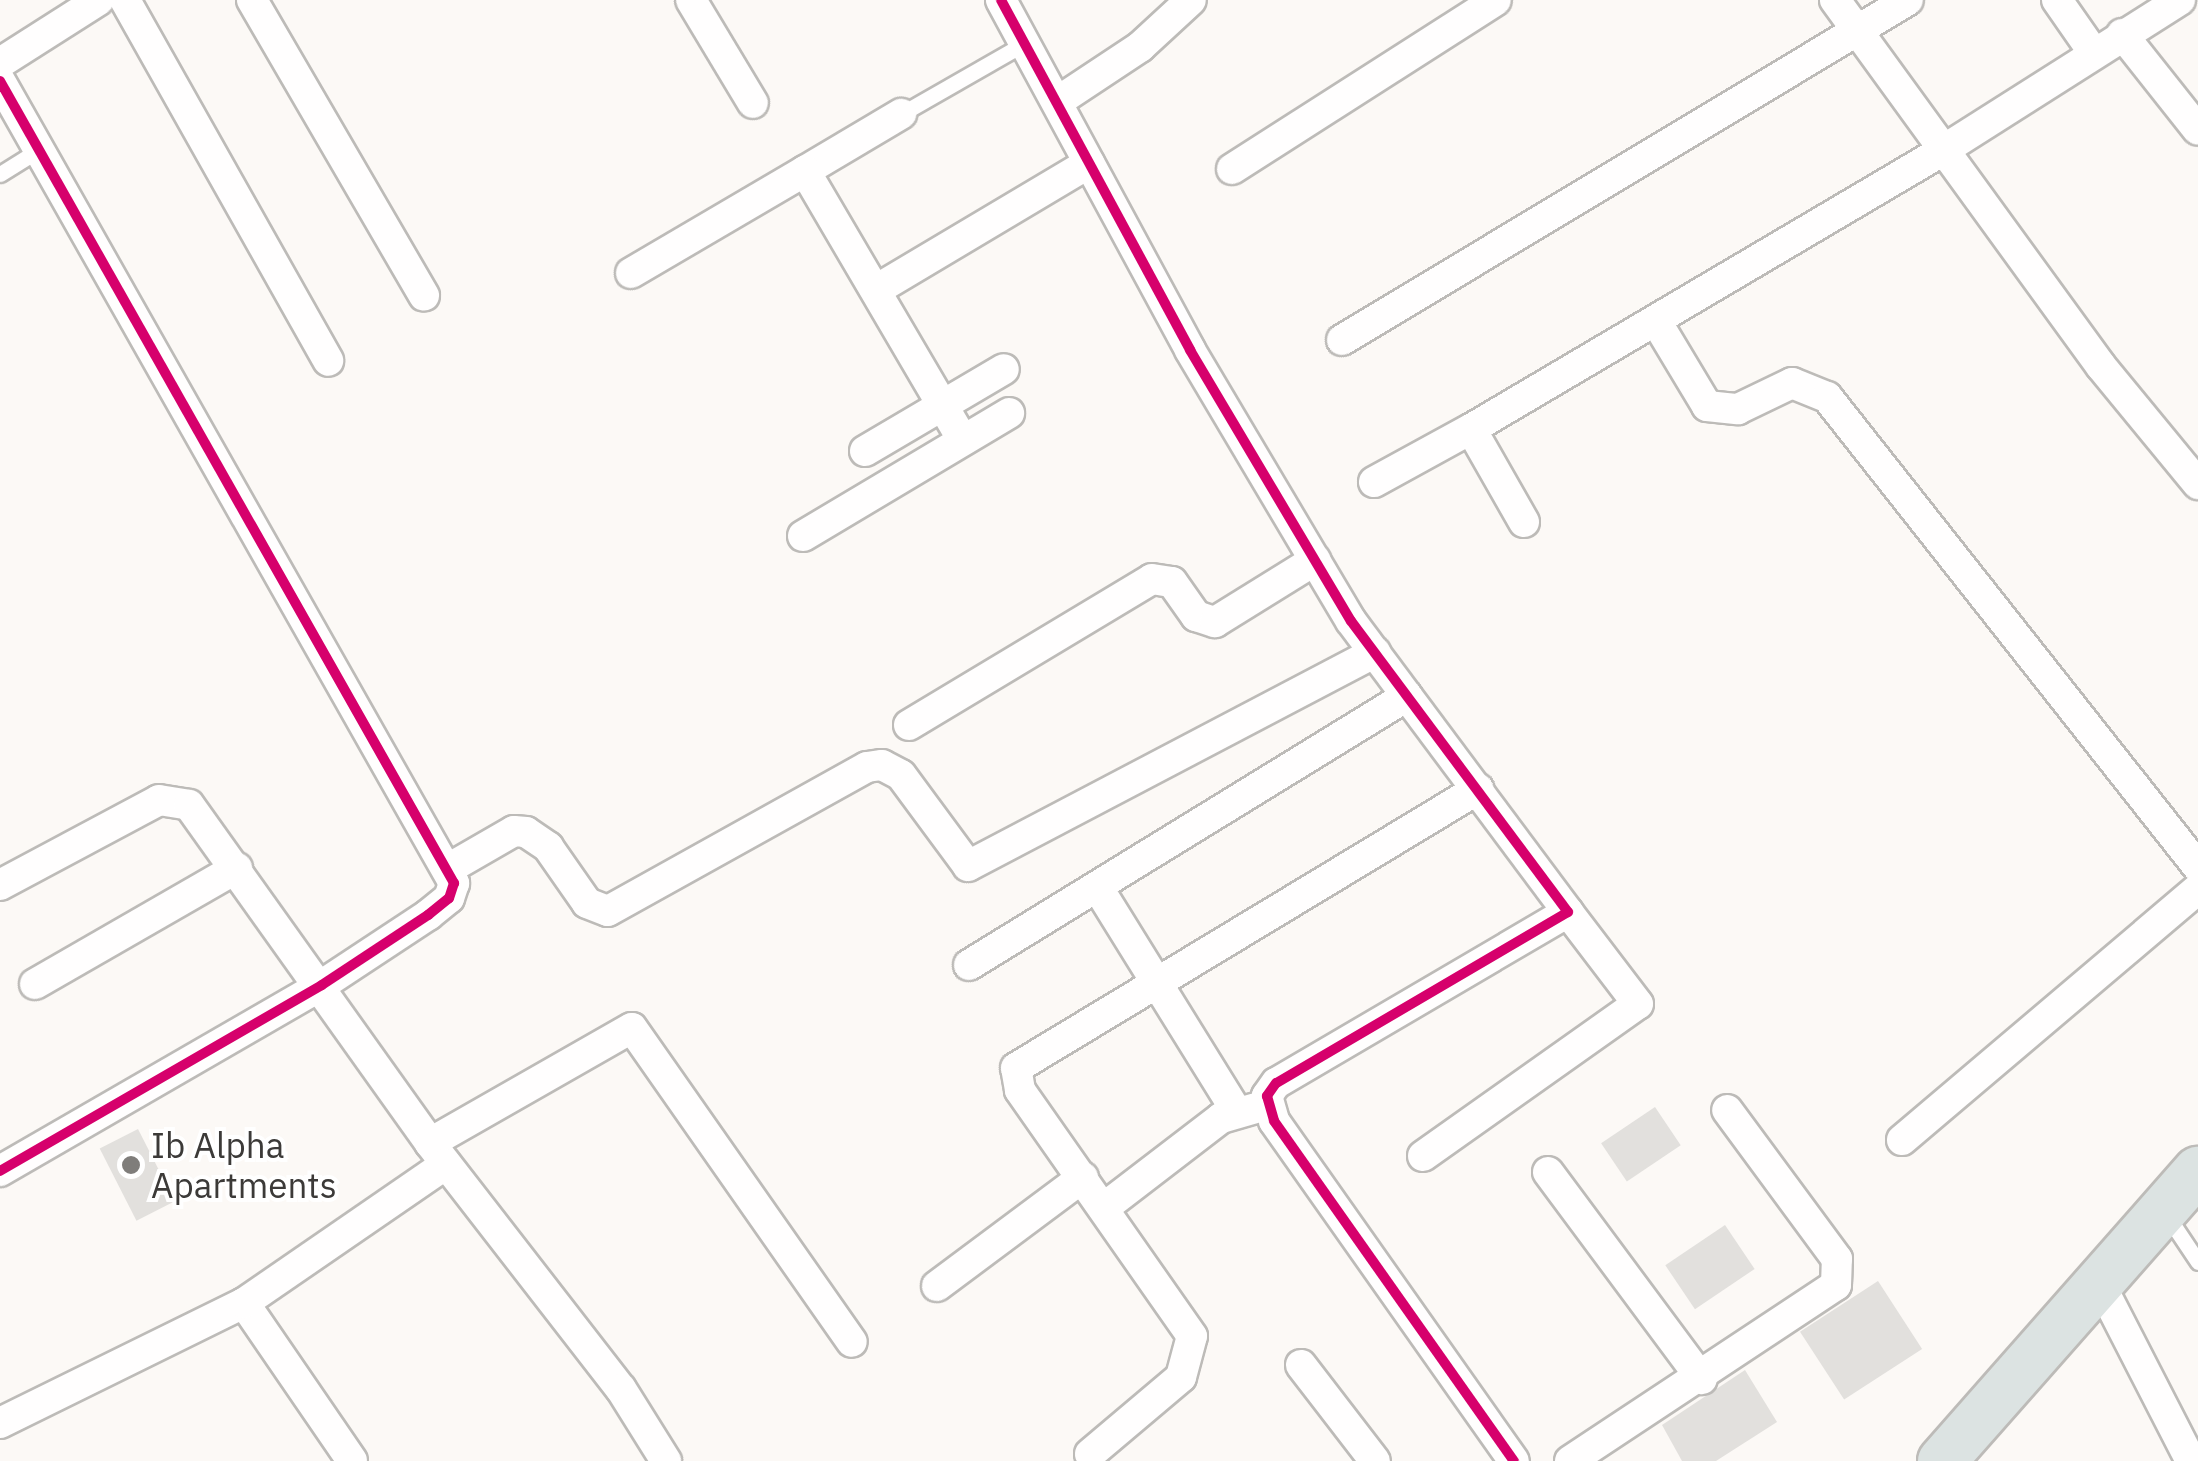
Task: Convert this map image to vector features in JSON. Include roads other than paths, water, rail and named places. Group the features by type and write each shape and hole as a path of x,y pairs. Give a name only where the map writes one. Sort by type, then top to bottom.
{"main road":[{"path":"1942,1461 2198,1171"}],"street":[{"path":"0,63 99,0"},
{"path":"125,0 328,361"},
{"path":"252,0 424,296"},
{"path":"691,0 752,102"},
{"path":"1001,0 1190,350 1315,560 1407,696 1638,1004 1423,1156"},
{"path":"1058,102 1140,47 1191,0"},
{"path":"1232,169 1496,0"},
{"path":"1835,0 2101,366 2198,484"},
{"path":"1342,340 1860,33 1908,0"},
{"path":"2057,0 2094,53"},
{"path":"1374,482 1471,429 1942,151 2180,0"},
{"path":"2122,34 2198,130"},
{"path":"0,81 454,883 449,898 322,985 0,1170"},
{"path":"631,273 901,114"},
{"path":"876,290 1089,163"},
{"path":"805,170 962,440"},
{"path":"1656,321 1708,406 1738,410 1792,383 1826,397 2198,867"},
{"path":"865,450 1004,370"},
{"path":"803,536 1010,413"},
{"path":"1471,429 1524,522"},
{"path":"909,725 1152,579 1172,582 1196,616 1215,622 1315,560"},
{"path":"448,870 514,831 526,832 548,847 588,903 608,911 868,767 882,766 901,775 968,866 1375,652"},
{"path":"969,965 1407,696"},
{"path":"1090,1454 1181,1377 1192,1336 1020,1090 1016,1068 1478,789"},
{"path":"0,885 160,800 177,798 201,819 438,1153 620,1389 666,1461"},
{"path":"35,984 237,868"},
{"path":"1098,888 1158,984 1514,1461"},
{"path":"1902,1140 2198,888"},
{"path":"1105,1207 1252,1110 1276,1082 1568,912"},
{"path":"0,1422 244,1303 438,1153 632,1028 852,1342"},
{"path":"1570,1461 1821,1298 1841,1273 1727,1110"},
{"path":"1548,1172 1702,1378"},
{"path":"938,1286 1083,1177"},
{"path":"2099,1282 2191,1461"},
{"path":"244,1303 352,1461"},
{"path":"1301,1365 1376,1461"}],"lane":[{"path":"901,114 1025,43"},
{"path":"0,174 40,150"},
{"path":"2163,1210 2198,1262"}],"place":[{"name":"Ib Alpha Apartments","path":"131,1165"}]}
